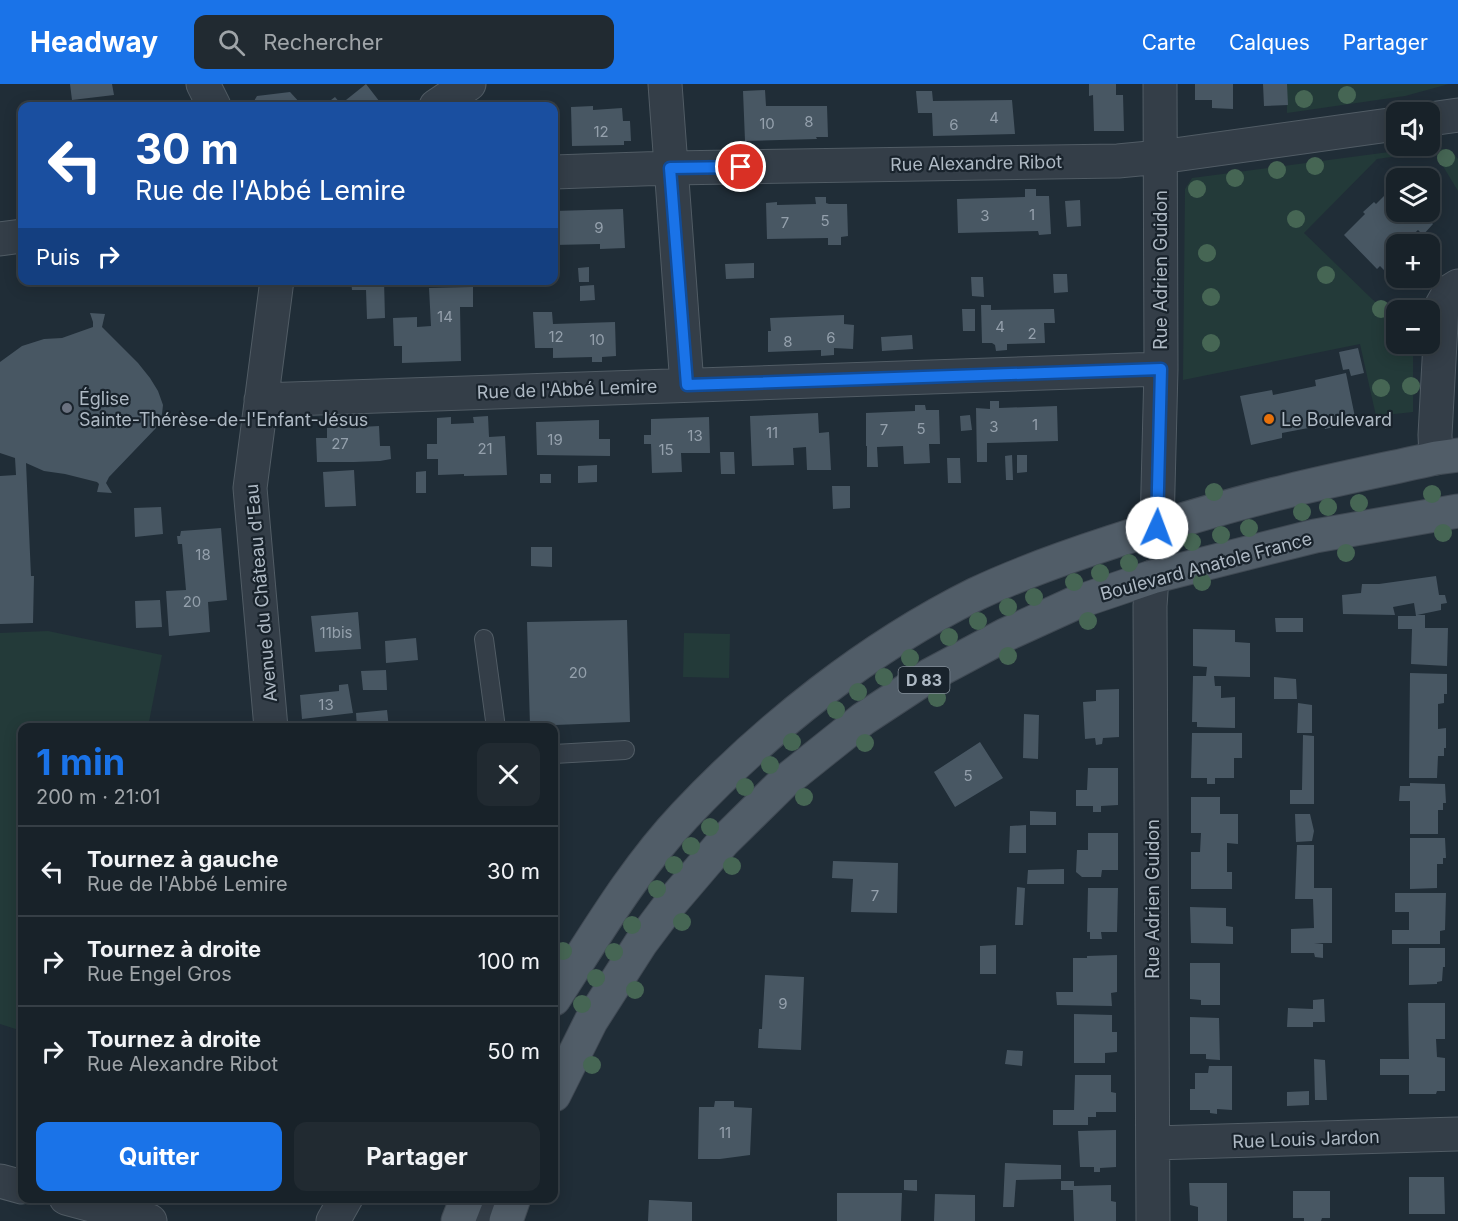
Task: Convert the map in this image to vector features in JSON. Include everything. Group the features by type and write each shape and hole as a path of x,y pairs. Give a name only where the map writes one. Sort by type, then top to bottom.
{"main road":[{"name":"D 83","path":"558,993 632,879 684,816 747,753 839,678 906,633 977,594 1057,560 1157,528 1287,491 1447,457"},
{"name":"Boulevard Anatole France","path":"558,1087 591,1021 641,943 671,903 724,841 784,782 863,719 930,675 1005,635 1075,603 1152,577 1315,536 1458,511"},
{"path":"458,1221 464,1203"},
{"path":"506,1221 512,1203"}],"street":[{"path":"203,84 212,102"},
{"path":"442,102 469,84"},
{"path":"665,84 687,385"},
{"name":"Rue Adrien Guidon","path":"1157,528 1161,369 1160,84"},
{"path":"1440,118 1458,115"},
{"name":"Rue Alexandre Ribot","path":"558,172 1118,161 1386,125"},
{"path":"0,239 18,237"},
{"name":"Avenue du Château d'Eau","path":"272,723 250,488 276,285"},
{"path":"1447,457 1435,435 1442,305 1450,291 1458,286"},
{"name":"Rue de l'Abbé Lemire","path":"261,400 1161,369"},
{"name":"Rue Adrien Guidon","path":"1152,577 1150,618 1153,1221"},
{"name":"Rue Louis Jardon","path":"1154,1143 1458,1134"},
{"path":"0,1181 18,1186"},
{"path":"84,1203 150,1221"},
{"path":"333,1221 343,1203"},
{"path":"487,1221 488,1203"}],"lane":[{"path":"484,639 495,723"},
{"path":"558,754 625,750"}],"green space":[{"path":"1287,84 1449,84 1405,96 1287,113"},
{"path":"1440,148 1453,153 1458,159 1458,191 1437,156 1440,156"},
{"path":"1386,152 1386,156 1399,156 1377,159 1304,233 1386,311 1386,354 1413,354 1413,412 1376,416 1360,344 1183,380 1185,189 1192,178"},
{"path":"48,631 162,655 149,723 18,723 18,1030 0,1024 0,633"},
{"path":"684,633 730,634 729,678 683,677"}],"building":[{"path":"70,84 112,84 114,95 72,100"},
{"path":"366,84 380,102 344,102"},
{"path":"1089,84 1116,84 1116,95 1123,95 1124,131 1094,131 1093,95 1089,96"},
{"path":"1195,84 1233,84 1233,109 1212,108 1212,100 1195,100"},
{"path":"1263,84 1287,84 1288,105 1264,106"},
{"path":"765,90 766,106 827,106 828,137 745,141 743,91"},
{"path":"916,91 932,91 933,101 1012,100 1015,134 933,136 932,113 918,113"},
{"path":"290,92 299,102 253,102 257,96"},
{"path":"335,97 339,102 328,102"},
{"path":"593,106 593,110 622,108 623,121 630,121 631,141 624,141 624,145 572,146 571,107"},
{"path":"1025,189 1036,189 1036,196 1049,196 1051,234 1039,235 1038,231 958,233 957,199 1025,197"},
{"path":"1386,194 1386,222 1431,222 1433,224 1424,234 1418,230 1414,234 1386,234 1385,271 1380,266 1377,269 1344,235 1365,214 1363,212 1374,202 1376,204"},
{"path":"815,197 826,197 826,203 829,204 847,204 848,236 841,237 841,245 828,245 828,238 767,239 766,203 816,204"},
{"path":"1080,200 1081,226 1067,227 1065,201"},
{"path":"623,209 625,248 600,249 600,244 558,245 558,211"},
{"path":"754,263 754,278 726,279 725,264"},
{"path":"589,267 589,282 579,282 578,268"},
{"path":"1053,274 1067,274 1068,292 1054,293"},
{"path":"971,277 983,277 984,297 972,296"},
{"path":"352,285 384,285 385,318 367,319 366,290 352,290"},
{"path":"594,285 595,300 580,301 580,286"},
{"path":"473,287 473,307 460,307 461,361 402,363 402,346 394,346 393,318 417,317 417,327 431,326 429,288"},
{"path":"981,305 991,305 991,310 1054,309 1055,323 1044,323 1045,343 1007,344 1007,350 996,351 992,343 982,343"},
{"path":"962,309 975,309 975,331 963,331"},
{"path":"533,312 552,312 553,324 615,322 616,356 602,357 602,362 592,362 592,357 553,358 553,348 535,348"},
{"name":"Église Sainte-Thérèse-de-l'Enfant-Jésus","path":"90,313 105,314 102,327 150,378 163,405 162,414 156,428 109,477 106,483 112,493 97,492 99,484 97,482 44,471 26,463 31,576 34,576 33,623 0,624 0,476 16,475 15,458 0,453 0,362 22,346 44,339 62,338 93,327"},
{"path":"844,315 844,324 854,325 853,349 834,348 834,355 821,356 821,350 768,352 770,318"},
{"path":"912,335 913,349 882,351 881,337"},
{"path":"1358,348 1364,373 1351,376 1349,369 1343,370 1339,352"},
{"path":"1346,373 1356,422 1325,429 1324,425 1282,433 1282,438 1251,445 1240,396 1272,390 1273,395 1316,386 1315,380"},
{"path":"990,401 999,401 999,408 1057,406 1058,441 987,443 987,462 977,462 976,408 990,409"},
{"path":"915,405 925,405 926,410 939,410 940,444 929,444 930,463 904,464 903,446 877,447 878,467 867,467 866,413 915,411"},
{"path":"818,413 819,433 829,432 831,470 807,470 806,447 793,448 794,465 752,466 750,416"},
{"path":"970,415 972,430 961,431 960,416"},
{"path":"488,416 489,437 505,436 507,475 438,475 438,459 427,459 427,444 437,444 437,418 451,417 451,424 474,423 473,417"},
{"path":"709,417 710,453 681,453 682,472 652,473 651,444 644,444 644,435 651,435 651,419"},
{"path":"599,420 599,439 610,439 610,456 537,455 536,422"},
{"path":"332,423 342,423 342,428 379,426 380,446 390,446 391,459 317,462 316,438 327,438 327,428 332,428"},
{"path":"720,452 734,452 735,474 721,474"},
{"path":"1012,455 1013,480 1006,480 1005,456"},
{"path":"1017,455 1027,455 1027,472 1017,473"},
{"path":"947,458 960,458 961,483 948,483"},
{"path":"597,465 597,482 578,483 578,466"},
{"path":"354,470 356,506 325,507 323,472"},
{"path":"426,471 426,493 416,493 416,472"},
{"path":"540,474 551,474 551,483 540,483"},
{"path":"832,486 850,486 850,508 833,509"},
{"path":"161,507 163,534 135,537 134,508"},
{"path":"221,528 227,600 208,602 210,632 169,636 166,591 186,590 182,544 178,544 177,536 180,536 181,531"},
{"path":"531,547 552,547 552,567 531,566"},
{"path":"1436,576 1439,595 1445,595 1447,603 1441,604 1441,610 1417,615 1425,615 1425,628 1448,628 1447,666 1411,664 1412,629 1398,629 1398,616 1416,616 1414,603 1393,607 1395,615 1343,614 1342,595 1361,593 1362,584 1379,584"},
{"path":"160,600 162,627 136,628 135,601"},
{"path":"358,612 361,649 315,652 311,616"},
{"path":"1275,618 1303,618 1303,632 1276,632"},
{"path":"627,620 630,722 558,725 558,723 530,723 527,622"},
{"path":"1193,629 1235,630 1235,642 1250,643 1250,677 1214,676 1215,686 1221,686 1221,698 1235,697 1235,728 1197,727 1197,722 1192,722 1193,676 1206,676 1207,667 1193,666"},
{"path":"416,638 418,660 386,663 385,641"},
{"path":"386,670 387,690 363,690 361,671"},
{"path":"1410,673 1447,674 1447,694 1444,694 1444,703 1438,704 1438,729 1446,728 1446,748 1444,748 1444,756 1438,756 1437,778 1409,778"},
{"path":"1274,677 1296,679 1297,699 1274,699"},
{"path":"348,684 353,713 302,719 300,695 339,691 339,685"},
{"path":"1119,689 1119,737 1103,738 1102,744 1096,745 1095,738 1085,739 1083,702 1096,701 1096,690"},
{"path":"1298,703 1312,705 1312,733 1297,733"},
{"path":"387,710 388,723 357,723 356,713"},
{"path":"1024,714 1039,715 1038,759 1023,758"},
{"path":"1192,733 1242,733 1242,758 1234,758 1234,778 1215,778 1215,784 1207,784 1207,778 1191,778"},
{"path":"1303,735 1314,736 1314,804 1290,804 1290,790 1302,790"},
{"path":"980,742 1003,778 955,807 934,772"},
{"path":"1088,768 1118,768 1118,805 1101,806 1101,812 1093,812 1093,806 1076,806 1076,790 1087,790"},
{"path":"1410,783 1445,784 1446,803 1443,803 1443,810 1438,810 1438,834 1410,834 1410,801 1399,801 1400,786 1410,786"},
{"path":"1191,797 1220,797 1220,814 1238,814 1238,844 1227,843 1227,872 1232,872 1232,889 1191,889 1191,852 1200,852 1201,833 1191,833"},
{"path":"1030,811 1056,812 1056,825 1030,825"},
{"path":"1295,814 1310,814 1314,831 1312,841 1296,842"},
{"path":"1026,825 1026,853 1009,853 1010,826"},
{"path":"1088,833 1118,833 1118,870 1102,870 1101,877 1082,877 1076,872 1077,850 1088,850"},
{"path":"1410,838 1445,838 1446,858 1443,858 1443,864 1437,864 1437,888 1410,889"},
{"path":"1297,845 1314,845 1314,888 1332,888 1332,943 1314,943 1323,944 1323,958 1315,957 1314,953 1291,953 1291,929 1314,928 1313,899 1295,899"},
{"path":"833,861 898,863 897,913 851,912 853,879 832,878"},
{"path":"1064,869 1064,884 1027,884 1028,870"},
{"path":"1017,887 1025,888 1023,925 1015,925"},
{"path":"1088,888 1118,888 1117,932 1101,932 1102,939 1090,939 1090,932 1087,932"},
{"path":"1395,893 1446,893 1445,930 1440,931 1440,944 1392,944 1392,930 1409,930 1409,912 1395,912"},
{"path":"1190,907 1226,908 1226,926 1233,927 1233,944 1191,943"},
{"path":"996,945 996,974 980,974 980,946"},
{"path":"1409,948 1445,948 1442,981 1437,984 1409,985"},
{"path":"1117,955 1117,992 1111,993 1112,1006 1057,1005 1056,992 1073,992 1073,958"},
{"path":"1190,963 1220,963 1220,1005 1201,1005 1201,1000 1190,999"},
{"path":"765,975 804,977 801,1050 758,1048 759,1029 762,1029"},
{"path":"1324,999 1325,1022 1313,1022 1313,1027 1287,1027 1288,1008 1313,1009 1313,1000"},
{"path":"1408,1003 1445,1003 1445,1039 1436,1039 1437,1057 1445,1058 1445,1091 1437,1091 1436,1094 1409,1094 1409,1075 1380,1075 1380,1059 1409,1059"},
{"path":"1074,1014 1112,1015 1112,1032 1117,1032 1117,1052 1105,1053 1105,1063 1074,1063"},
{"path":"1190,1017 1219,1018 1220,1060 1206,1059 1206,1054 1190,1054"},
{"path":"1007,1050 1023,1051 1022,1066 1005,1064"},
{"path":"1314,1059 1325,1060 1327,1100 1315,1100"},
{"path":"1209,1066 1232,1066 1232,1110 1217,1109 1217,1114 1210,1113 1210,1110 1190,1110 1190,1089 1195,1089 1195,1073 1208,1073"},
{"path":"1075,1075 1111,1075 1111,1092 1116,1093 1116,1112 1096,1112 1096,1117 1088,1117 1088,1125 1053,1125 1053,1110 1074,1110"},
{"path":"1309,1091 1309,1105 1287,1106 1287,1092"},
{"path":"715,1101 734,1101 734,1107 752,1108 750,1155 698,1159 699,1107 714,1107"},
{"path":"1116,1130 1116,1167 1100,1168 1100,1172 1094,1172 1094,1167 1080,1167 1078,1131"},
{"path":"1005,1163 1061,1165 1061,1179 1016,1180 1014,1207 1003,1207"},
{"path":"1409,1177 1444,1177 1445,1214 1409,1214"},
{"path":"904,1180 917,1180 917,1191 904,1190"},
{"path":"1061,1181 1074,1181 1074,1186 1111,1185 1111,1201 1116,1202 1116,1221 1074,1221 1073,1190 1061,1190"},
{"path":"1189,1183 1227,1183 1227,1221 1198,1221 1198,1207 1190,1205"},
{"path":"1293,1191 1330,1191 1330,1218 1322,1218 1321,1221 1304,1221 1304,1218 1293,1218"},
{"path":"837,1193 902,1193 901,1221 837,1221"},
{"path":"935,1194 975,1195 975,1221 934,1221"},
{"path":"649,1200 692,1202 692,1221 648,1221"}],"place":[{"name":"Église Sainte-Thérèse-de-l'Enfant-Jésus","path":"67,408"},
{"name":"Le Boulevard","path":"1269,419"}],"route":[{"path":"741,167 670,168 687,385 1161,369 1157,528"}]}
